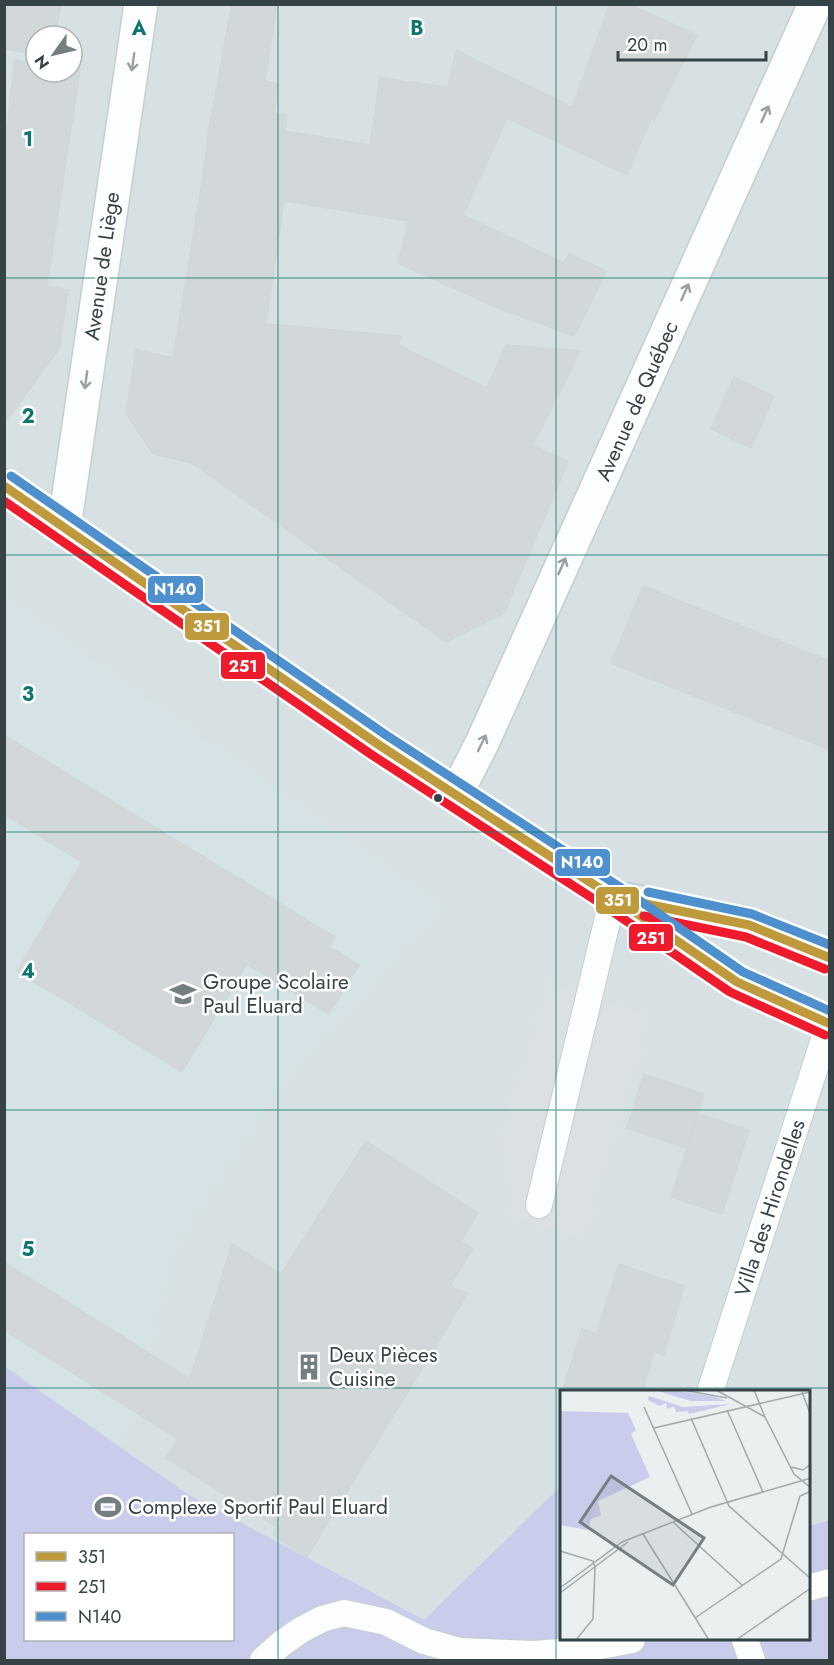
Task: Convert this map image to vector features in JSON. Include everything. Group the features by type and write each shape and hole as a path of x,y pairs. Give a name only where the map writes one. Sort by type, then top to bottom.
{"main road":[{"path":"4,486 261,665 455,796 613,897 737,982 829,1024"},
{"path":"613,897 749,925 830,957"}],"street":[{"name":"Avenue de Liège","path":"64,528 141,4"},
{"name":"Avenue de Québec","path":"455,796 482,743 815,4"}],"lane":[{"path":"539,1205 613,897"},
{"name":"Villa des Hirondelles","path":"711,1390 829,1024"},
{"path":"810,1587 830,1582"},
{"path":"263,1660 301,1630 322,1619 344,1613 386,1622 424,1641 460,1651 534,1654 574,1651 627,1641"},
{"path":"745,1641 752,1660"}],"shaded area":[{"path":"5,5 829,5 829,1660 5,1660"},
{"name":"Groupe Scolaire Paul Eluard","path":"4,598 441,907 283,1081 178,1240 122,1448 5,1366"},
{"path":"546,981 652,1016 585,1241 511,1216 498,1144"},
{"name":"Complexe Sportif Paul Eluard","path":"4,1366 189,1495 424,1620 560,1487 560,1641 810,1641 810,1526 829,1520 829,1660 5,1660"}],"building":[{"path":"4,4 61,4 57,24 24,24 24,52 4,49"},
{"path":"232,4 277,4 265,81 279,84 274,113 287,115 285,131 370,145 380,78 448,87 456,50 572,107 610,4 629,4 697,35 654,120 651,119 627,175 507,118 463,215 564,263 569,254 606,271 574,336 498,308 398,263 409,221 284,201 266,324 401,336 398,345 487,388 506,345 580,351 533,445 568,462 504,613 446,642 192,463 153,454 126,413 136,350 173,358 209,128"},
{"path":"15,60 24,61 24,84 78,84 47,286 68,290 59,349 4,424 4,152"},
{"path":"734,377 774,396 751,448 711,429"},
{"path":"643,586 830,661 830,750 611,663"},
{"path":"4,735 335,937 329,947 359,965 329,1014 247,964 182,1072 17,971 82,862 4,814"},
{"path":"644,1074 704,1094 686,1148 627,1128"},
{"path":"698,1114 749,1130 722,1214 671,1197"},
{"name":"Deux Pièces Cuisine","path":"366,1141 478,1213 461,1241 473,1249 449,1287 468,1293 307,1557 273,1535 277,1527 166,1458 178,1439 4,1330 4,1262 190,1379 232,1244 281,1274"},
{"path":"619,1264 684,1286 664,1355 654,1352 643,1390 563,1390 582,1329 596,1334"}],"transit line":[{"name":"N140","path":"11,476 386,735 620,887 743,972 830,1011"},
{"name":"351","path":"4,486 379,745 613,897 737,982 830,1024"},
{"name":"251","path":"4,501 372,755 606,907 730,992 825,1035"},
{"name":"N140","path":"648,892 752,914 830,945"},
{"name":"351","path":"646,904 749,925 830,958"},
{"name":"251","path":"644,916 746,937 825,969"}],"place":[{"name":"Groupe Scolaire Paul Eluard","path":"183,994"},
{"name":"Deux Pièces Cuisine","path":"309,1367"},
{"name":"Complexe Sportif Paul Eluard","path":"108,1507"}]}
